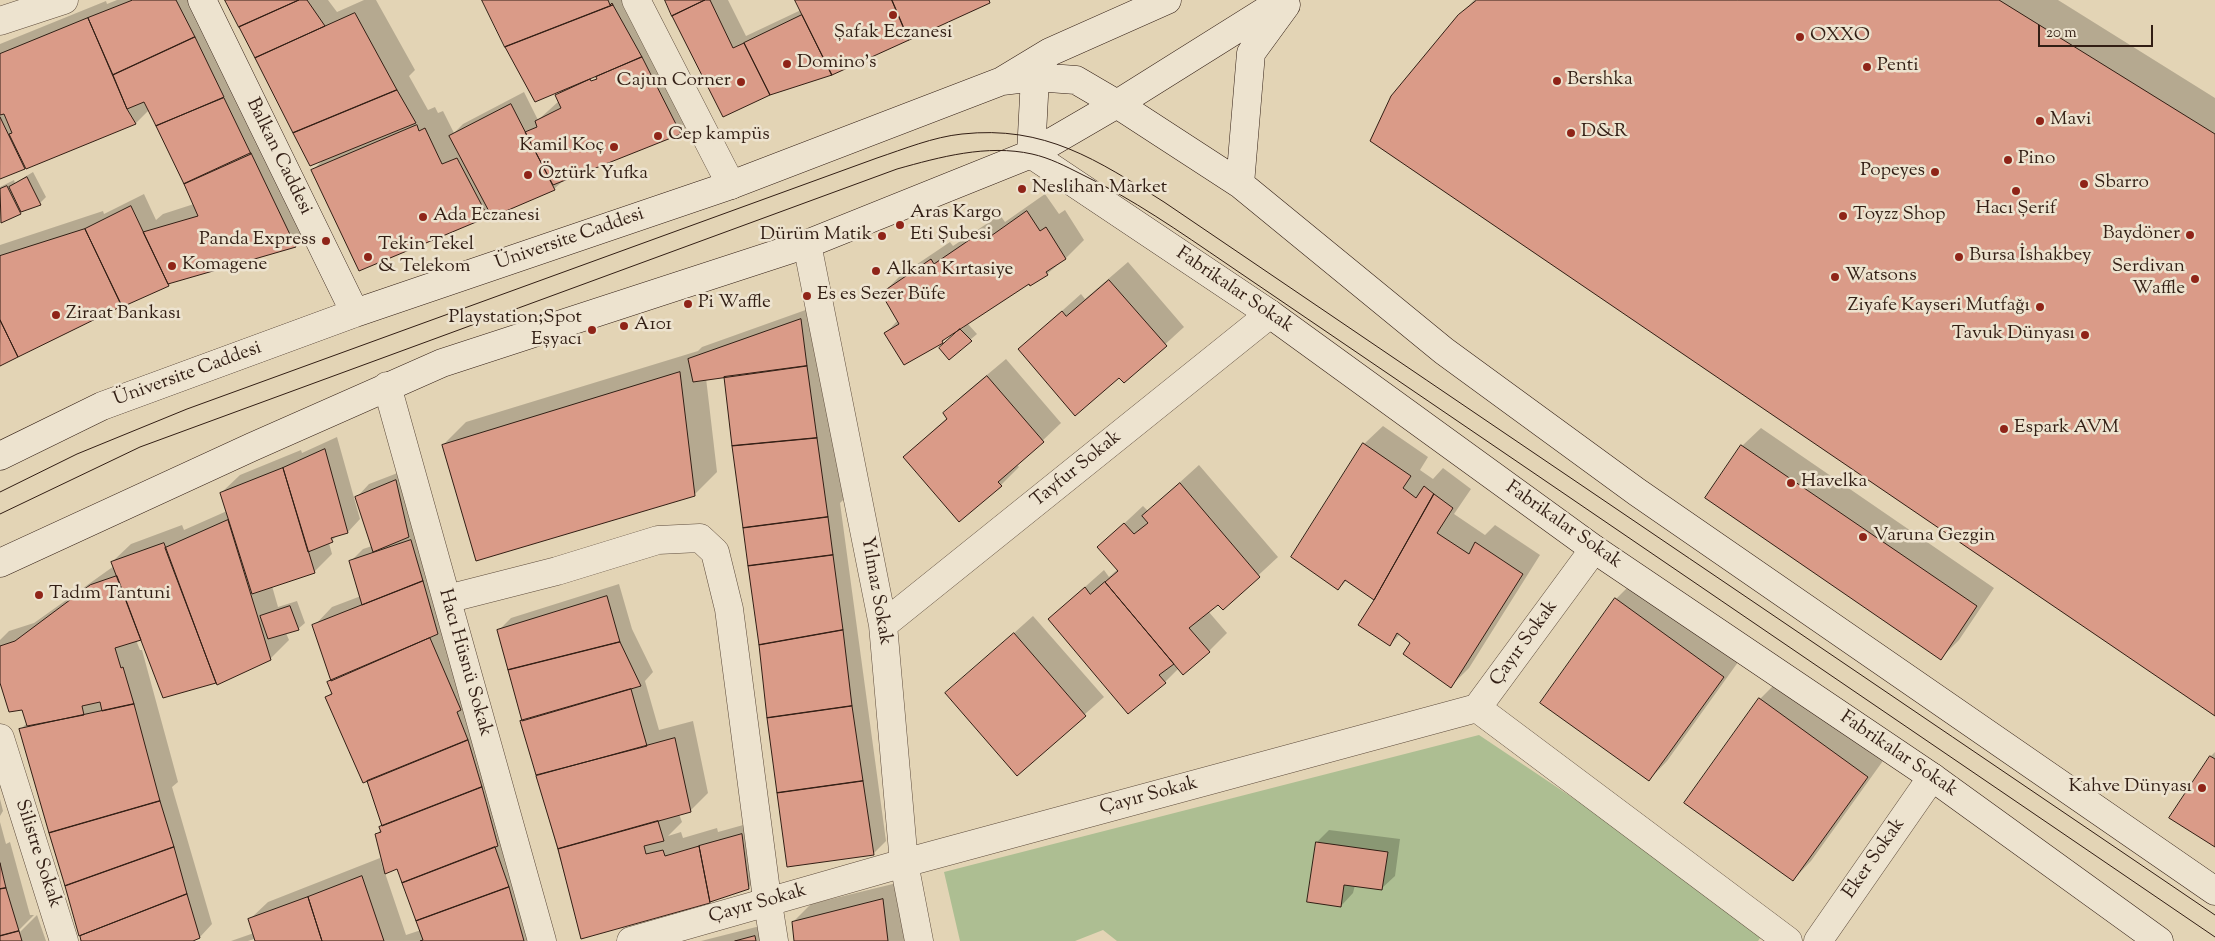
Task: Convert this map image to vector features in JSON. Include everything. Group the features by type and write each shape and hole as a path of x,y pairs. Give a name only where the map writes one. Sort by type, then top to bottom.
{"main road":[{"path":"0,21 64,0"},
{"name":"Balkan Caddesi","path":"202,0 355,313"},
{"path":"636,0 731,185"},
{"path":"1002,81 1050,52 1167,0"},
{"path":"0,563 442,362 807,244 1031,154 1117,104 1284,0"},
{"path":"1240,184 1251,53 1290,0"},
{"path":"1031,154 1035,77 1050,52"},
{"path":"1002,81 1035,77 1076,80 1117,104 1240,184 1444,351 1629,486 2215,891"},
{"name":"Üniversite Caddesi","path":"0,456 102,406 355,313 731,185 1002,81"},
{"name":"Fabrikalar Sokak","path":"1031,154 1270,314 1594,549 1932,777 2159,941"},
{"name":"Yılmaz Sokak","path":"807,244 883,625 904,863 919,941"},
{"name":"Tayfur Sokak","path":"883,625 1270,314"},
{"name":"Hacı Hüsnü Sokak","path":"387,386 542,941"},
{"path":"446,599 557,570 658,540 700,538 715,552 729,609 767,902 774,941"},
{"name":"Çayır Sokak","path":"630,941 904,863 1477,708 1594,549"},
{"path":"1477,708 1788,941"},
{"name":"Silistre Sokak","path":"0,738 64,941"},
{"name":"Eker Sokak","path":"1818,941 1932,777"}],"green space":[{"path":"1479,735 1767,928 1758,941 1117,941 1103,930 1075,941 960,941 944,872"}],"building":[{"path":"133,0 176,0 195,37 113,75 88,18"},
{"path":"225,0 299,0 239,27"},
{"path":"299,0 307,0 325,26 255,58 239,27"},
{"path":"482,0 608,0 610,5 612,3 613,5 505,47"},
{"path":"665,0 705,0 672,16"},
{"path":"705,0 710,0 733,48 744,43 770,95 723,117 672,16"},
{"path":"795,0 892,0 909,40 832,75"},
{"path":"892,0 989,0 990,3 909,40"},
{"name":"Espark AVM","path":"1477,0 1999,0 2215,134 2215,716 1370,141 1391,96 1458,15"},
{"path":"613,5 642,57 535,102 505,47"},
{"path":"355,13 397,90 293,133 255,58"},
{"path":"802,15 832,75 770,95 744,43"},
{"path":"88,18 127,109 136,124 26,169 9,134 12,133 4,114 0,115 0,54"},
{"path":"195,37 224,97 156,126 144,102 127,109 113,75"},
{"path":"642,57 681,134 553,185 525,132 537,127 535,121 561,108 555,95 590,79 591,81 597,79 596,77"},
{"path":"397,90 416,123 310,166 293,133"},
{"path":"224,98 251,154 184,184 156,126"},
{"path":"511,104 555,190 492,217 449,136"},
{"path":"0,117 25,169 0,179"},
{"path":"417,125 419,131 425,128 442,164 457,158 488,217 359,271 311,170"},
{"path":"251,153 296,247 168,284 143,232 198,216 184,184"},
{"path":"27,177 41,205 21,212 9,187"},
{"path":"7,186 21,214 1,223 0,189"},
{"path":"131,206 169,286 122,307 85,229"},
{"path":"1027,211 1040,231 1046,227 1066,259 1046,272 1048,275 1030,286 1029,284 942,341 943,343 904,365 884,333 899,324 881,293 931,259 934,264 981,232 986,239"},
{"path":"85,229 122,306 18,357 0,320 0,256"},
{"path":"1109,280 1167,346 1124,383 1119,378 1075,416 1018,349 1062,311 1066,316"},
{"path":"801,319 807,366 693,382 688,359"},
{"path":"0,320 18,357 0,366"},
{"path":"960,329 972,341 949,360 939,348"},
{"path":"807,366 817,438 732,446 724,377"},
{"path":"680,372 695,496 476,561 442,445"},
{"path":"987,376 1044,442 998,482 1002,486 959,522 903,457 947,419 943,413"},
{"path":"817,438 828,517 743,528 732,446"},
{"path":"1363,443 1411,476 1403,488 1416,498 1424,486 1434,494 1374,600 1345,580 1338,590 1291,557"},
{"path":"1741,445 1977,606 1941,660 1705,498"},
{"path":"325,449 348,533 331,538 333,542 308,552 283,468"},
{"path":"283,468 315,573 252,594 220,493"},
{"path":"396,480 409,537 373,552 355,497"},
{"path":"1180,483 1260,577 1223,610 1218,605 1189,628 1210,652 1183,675 1105,582 1118,571 1097,547 1124,523 1134,534 1148,523 1142,516"},
{"path":"1434,494 1453,508 1437,533 1469,554 1475,542 1523,574 1451,688 1403,654 1410,643 1397,633 1390,646 1358,625"},
{"path":"828,517 833,555 748,566 743,528"},
{"path":"228,520 271,660 217,685 165,548"},
{"path":"411,540 423,581 362,605 349,561"},
{"path":"164,543 216,683 163,698 111,562"},
{"path":"833,555 843,630 759,645 748,566"},
{"path":"117,576 141,640 115,648 134,704 102,711 100,702 82,706 84,715 27,726 22,710 9,712 0,683 0,646 15,641 90,585"},
{"path":"423,581 438,634 331,681 312,625"},
{"path":"1105,582 1174,664 1159,675 1166,683 1128,714 1048,619 1085,587 1090,594"},
{"path":"607,596 620,642 508,670 497,630"},
{"path":"1615,598 1724,677 1649,781 1540,703"},
{"path":"290,606 299,630 268,639 260,616"},
{"path":"843,630 852,706 767,718 759,645"},
{"path":"1014,633 1086,716 1017,776 945,693"},
{"path":"430,638 461,710 457,712 468,740 363,783 325,697 332,694 327,682"},
{"path":"620,642 641,686 522,721 508,670"},
{"path":"631,689 647,746 536,775 520,721"},
{"path":"1759,698 1868,777 1793,881 1684,803"},
{"path":"134,704 160,801 49,833 19,729"},
{"path":"852,706 863,781 777,793 767,718"},
{"path":"675,738 691,812 558,849 536,776"},
{"path":"468,740 482,787 382,826 367,781"},
{"name":"Kahve Dünyası","path":"2210,756 2215,759 2215,847 2169,818"},
{"path":"863,781 874,855 787,867 777,793"},
{"path":"482,787 498,846 402,883 397,869 385,874 375,834 381,832 379,827"},
{"path":"160,801 174,847 65,886 49,833"},
{"path":"658,821 664,841 644,846 646,854 663,850 665,856 699,846 710,903 581,939 558,849"},
{"path":"742,834 749,889 710,902 699,846"},
{"path":"1316,842 1388,852 1382,890 1344,885 1341,907 1307,902"},
{"path":"174,847 187,894 79,936 65,886"},
{"path":"495,847 509,887 416,921 402,883"},
{"path":"0,863 6,888 0,889"},
{"path":"362,876 384,941 322,941 308,897"},
{"path":"509,887 524,941 420,941 423,940 416,921"},
{"path":"6,888 19,931 0,936 0,889"},
{"path":"187,894 200,938 193,941 81,941 80,936"},
{"path":"308,897 322,941 255,941 248,919"},
{"path":"883,899 888,941 794,941 792,922"},
{"path":"19,931 22,941 0,941 0,936"},
{"path":"755,936 756,941 735,941"}],"tram line":[{"path":"0,492 77,454 187,409 877,158 940,138 962,134 992,133 1019,135 1045,140 1093,160 1164,202 2215,915"},
{"path":"0,514 140,447 897,169 947,156 981,151 998,150 1032,154 1057,162 1100,184 1174,228 2215,937"}],"place":[{"name":"Şafak Eczanesi","path":"893,15"},
{"name":"OXXO","path":"1800,37"},
{"name":"Domino's","path":"787,64"},
{"name":"Penti","path":"1867,67"},
{"name":"Bershka","path":"1557,81"},
{"name":"Cajun Corner","path":"741,82"},
{"name":"Mavi","path":"2040,121"},
{"name":"D&R","path":"1571,133"},
{"name":"Cep kampüs","path":"658,136"},
{"name":"Kamil Koç","path":"614,147"},
{"name":"Pino","path":"2008,160"},
{"name":"Popeyes","path":"1935,172"},
{"name":"Öztürk Yufka","path":"528,175"},
{"name":"Sbarro","path":"2084,184"},
{"name":"Neslihan Market","path":"1022,189"},
{"name":"Hacı Şerif","path":"2016,191"},
{"name":"Toyzz Shop","path":"1843,216"},
{"name":"Ada Eczanesi","path":"423,217"},
{"name":"Aras Kargo Eti Şubesi","path":"900,225"},
{"name":"Baydöner","path":"2190,235"},
{"name":"Dürüm Matik","path":"882,236"},
{"name":"Panda Express","path":"326,241"},
{"name":"Tekin Tekel & Telekom","path":"368,257"},
{"name":"Bursa İshakbey","path":"1959,257"},
{"name":"Komagene","path":"172,266"},
{"name":"Alkan Kırtasiye","path":"876,271"},
{"name":"Watsons","path":"1835,277"},
{"name":"Serdivan Waffle","path":"2195,279"},
{"name":"Es es Sezer Büfe","path":"807,296"},
{"name":"Pi Waffle","path":"688,304"},
{"name":"Ziyafe Kayseri Mutfağı","path":"2040,307"},
{"name":"Ziraat Bankası","path":"56,315"},
{"name":"A101","path":"624,326"},
{"name":"Playstation;Spot Eşyacı","path":"592,330"},
{"name":"Tavuk Dünyası","path":"2085,335"},
{"name":"Espark AVM","path":"2004,429"},
{"name":"Havelka","path":"1791,483"},
{"name":"Varuna Gezgin","path":"1863,537"},
{"name":"Tadım Tantuni","path":"39,595"},
{"name":"Kahve Dünyası","path":"2202,788"}]}
